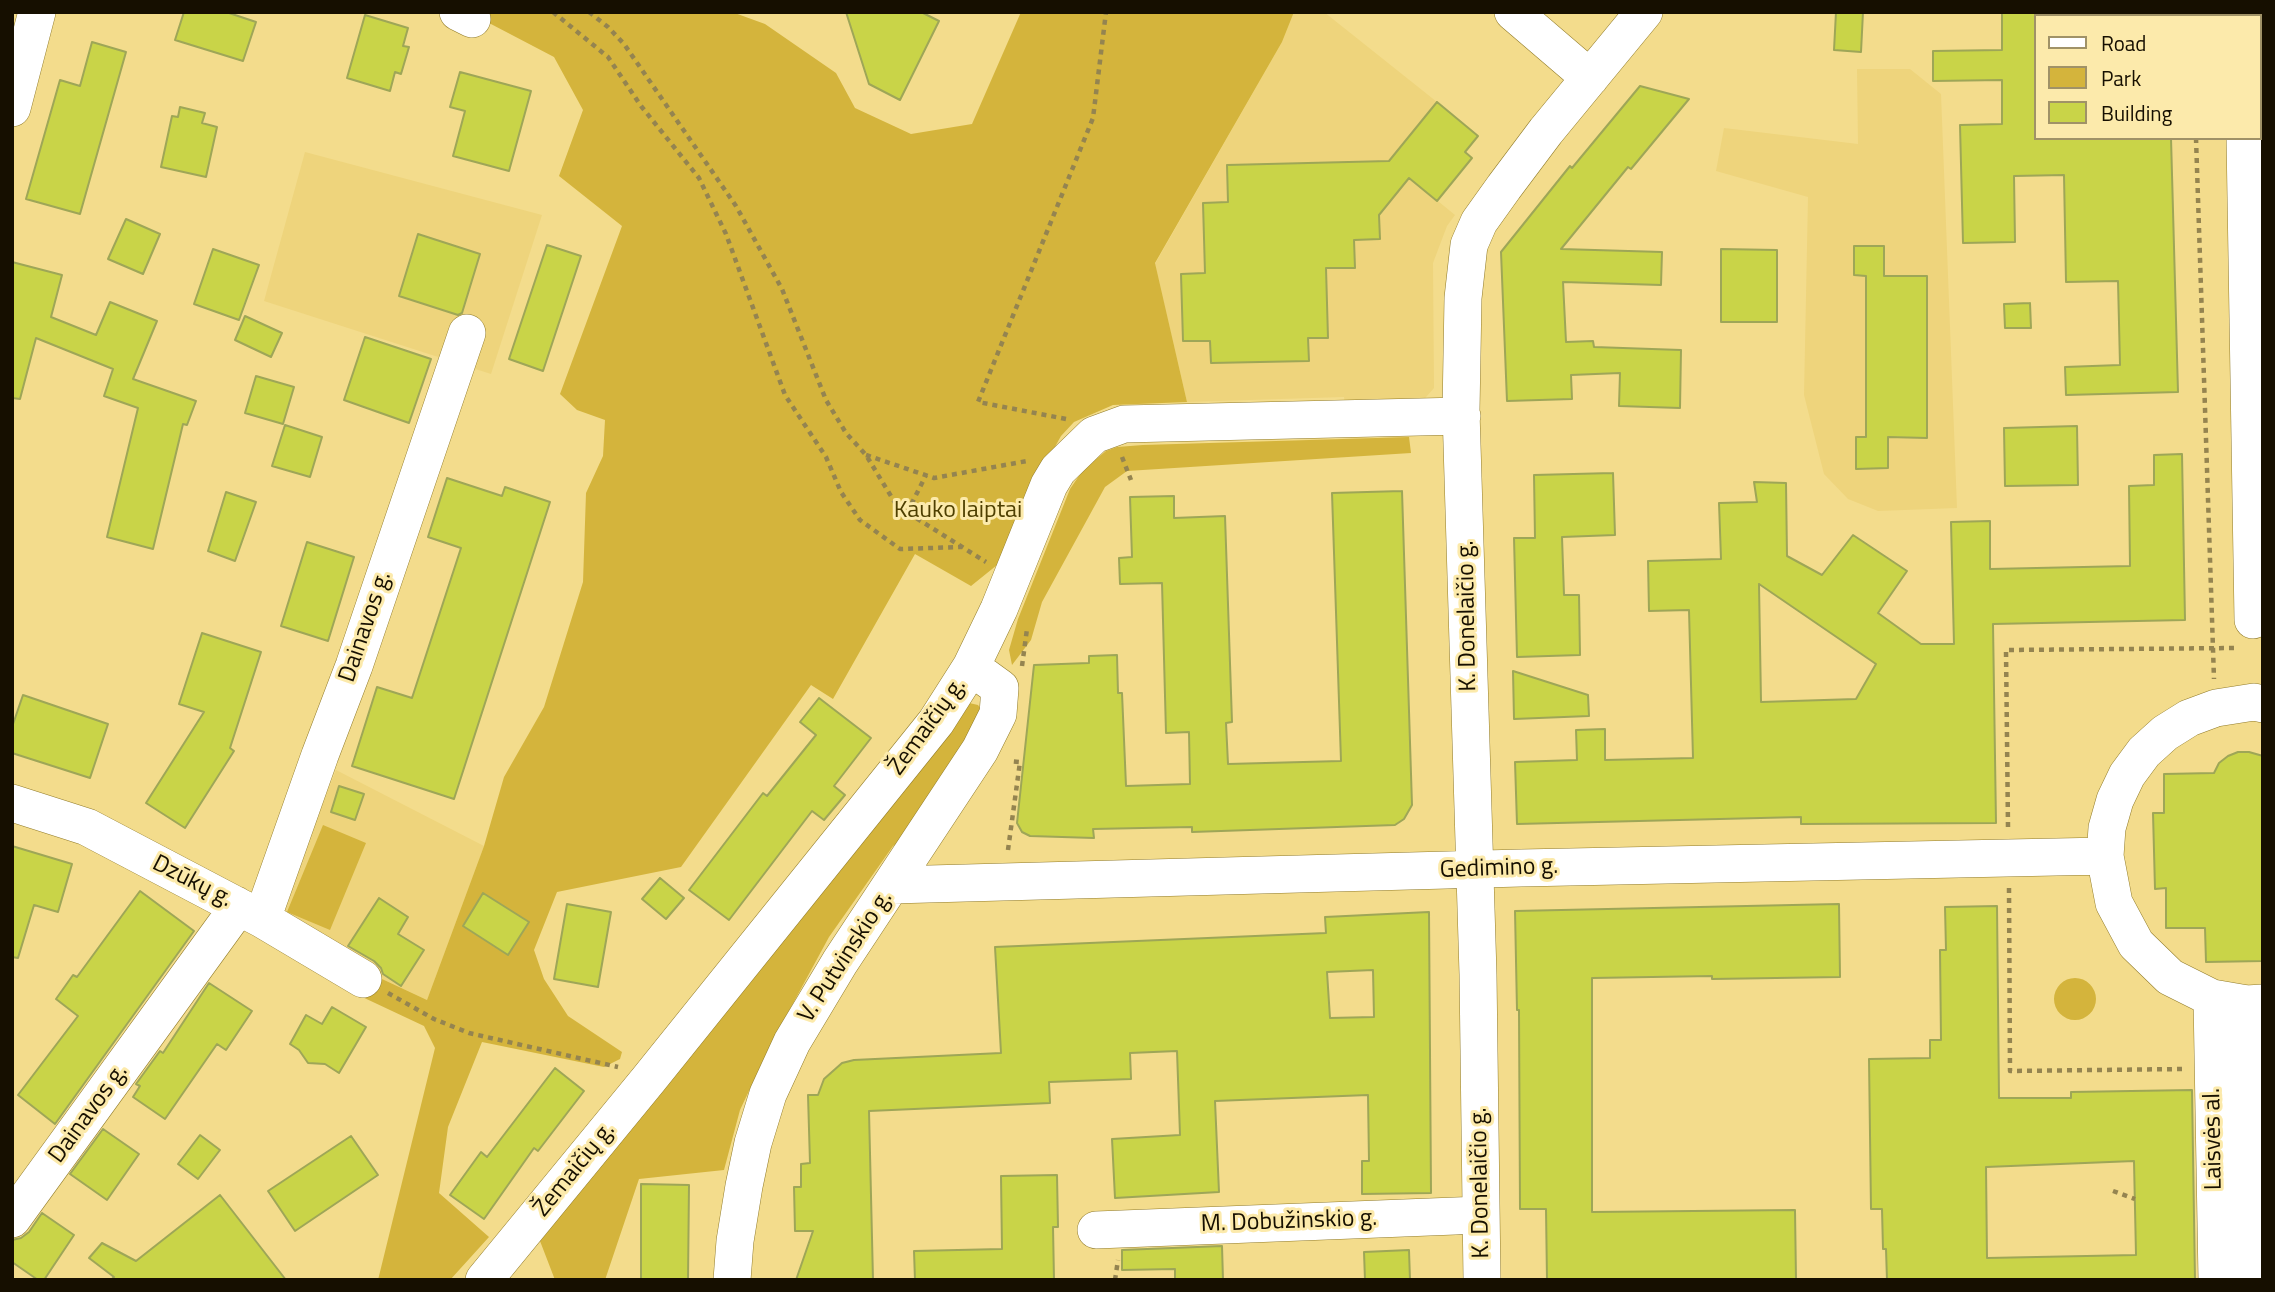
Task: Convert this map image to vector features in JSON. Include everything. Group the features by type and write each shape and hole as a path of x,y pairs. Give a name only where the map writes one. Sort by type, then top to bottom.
{"street":[{"path":"12,108 37,12"},
{"path":"1513,12 1590,78"},
{"name":"K. Donelaičio g.","path":"1482,1280 1478,986 1462,416 1463,299 1469,245 1479,222 1504,187 1644,12"},
{"path":"2245,140 2247,634"},
{"name":"Dainavos g.","path":"12,1219 229,920 249,912 320,755 354,666 467,333"},
{"name":"Žemaičių g.","path":"484,1280 936,722 971,667 999,610 1041,503 1058,470 1094,435 1124,424 1462,416"},
{"name":"V. Putvinskio g.","path":"732,1280 735,1241 752,1143 768,1094 792,1042 833,974 980,750 998,715 1000,688 971,667"},
{"path":"2241,1002 2170,977 2136,944 2113,903 2105,856 2107,828 2115,800 2127,775 2144,752 2165,733 2189,718 2216,708 2254,702 2263,704"},
{"name":"Dzūkų g.","path":"12,803 87,827 249,912 363,979"},
{"name":"Gedimino g.","path":"892,885 2105,856"},
{"name":"Laisvės al.","path":"2217,1280 2213,1069 2241,1002"},
{"name":"Laisvės al.","path":"2241,1002 2252,1280"},
{"name":"M. Dobužinskio g.","path":"1096,1230 1481,1215"}],"path":[{"path":"553,12 608,57 641,106 699,178 726,234 785,395 826,457 841,492 860,520 900,549 961,547"},
{"path":"589,12 624,44 736,206 782,289 826,400 846,433 866,455 897,506 992,566"},
{"path":"1072,421 978,402 1093,118 1106,12"},
{"path":"2196,140 2216,708"},
{"path":"866,455 934,478 1037,459 1058,470"},
{"path":"1128,471 1131,480"},
{"path":"907,513 926,475"},
{"path":"2213,1069 2010,1071 2002,858 2006,650 2213,648 2247,634"},
{"path":"363,979 434,1019 469,1032 620,1068"},
{"path":"2113,1191 2135,1199"}],"shaded area":[{"path":"1294,12 1324,12 1437,102 1389,161 1455,215 1447,226 1433,263 1434,388 1419,405 1345,405 1344,397 1187,402 1155,264 1282,42"},
{"path":"1857,69 1910,69 1941,94 1957,508 1878,511 1848,499 1824,474 1804,395 1808,197 1716,171 1724,128 1858,144"},
{"path":"305,152 542,215 491,374 264,301"},
{"path":"336,770 484,846 427,1000 367,972 280,912"}],"green space":[{"name":"Kauko laiptai","path":"468,12 732,12 765,24 836,73 855,108 911,134 972,124 1021,12 1294,12 1282,42 1155,263 1187,402 1113,405 1074,422 1061,436 1036,481 1002,561 971,586 915,554 833,699 811,685 681,867 557,892 534,950 544,979 568,1016 622,1052 620,1059 604,1067 482,1042 448,1127 439,1193 489,1237 450,1280 378,1280 435,1048 424,1026 358,995 367,972 427,1000 484,846 504,777 544,707 583,582 586,493 603,456 605,420 577,410 560,394 622,226 559,176 583,110 554,57"},
{"path":"1409,437 1411,453 1127,471 1105,487 1042,602 1031,640 1012,665 1009,650 1018,619 1070,489 1083,470 1106,451 1117,447 1143,445"},
{"path":"969,703 978,705 984,714 919,829 893,846 829,937 771,1044 740,1110 724,1170 639,1179 605,1280 555,1280 540,1241 805,913"},
{"path":"323,825 366,843 330,930 287,912"},
{"path":"2075,978 2090,984 2096,999 2090,1014 2075,1020 2060,1014 2054,999 2060,984"}],"building":[{"path":"184,12 226,12 256,22 243,61 175,40"},
{"path":"846,12 921,12 939,21 900,100 869,84"},
{"path":"1836,12 1863,12 1861,52 1834,50"},
{"path":"2002,12 2035,12 2034,140 2171,140 2178,392 2066,395 2065,367 2120,365 2118,281 2066,282 2064,175 2014,176 2015,242 1963,243 1960,125 2002,124 2002,80 1933,81 1933,51 2002,50"},
{"path":"365,15 408,28 403,46 409,47 401,74 395,72 390,91 347,78"},
{"path":"92,42 126,52 80,214 26,199 60,80 80,86"},
{"path":"460,72 531,91 509,171 453,156 465,111 450,107"},
{"path":"1640,86 1689,99 1631,169 1628,167 1561,249 1662,252 1661,285 1563,282 1566,342 1593,341 1594,347 1681,350 1680,408 1619,406 1620,373 1571,375 1572,399 1507,401 1501,252 1570,166 1572,168"},
{"path":"1437,102 1478,136 1465,152 1472,158 1437,201 1409,178 1379,215 1380,239 1354,240 1355,268 1326,268 1328,338 1308,338 1309,361 1211,363 1210,341 1183,341 1181,274 1205,273 1203,203 1228,202 1227,165 1389,161"},
{"path":"180,107 205,113 202,123 217,127 206,177 161,167 172,116 178,117"},
{"path":"126,219 160,234 143,274 108,259"},
{"path":"418,234 480,254 462,313 458,315 399,296"},
{"path":"547,245 581,256 543,371 509,359"},
{"path":"1854,246 1884,246 1884,276 1927,276 1927,438 1888,437 1888,468 1856,469 1856,437 1866,437 1866,276 1854,275"},
{"path":"213,249 259,265 239,320 194,304"},
{"path":"1721,249 1777,250 1777,322 1721,322"},
{"path":"12,262 62,275 51,317 96,335 110,302 157,321 133,379 196,401 187,425 183,424 153,549 107,537 138,408 104,396 113,369 36,338 20,399 12,398"},
{"path":"2030,303 2031,328 2005,328 2004,304"},
{"path":"245,316 282,333 271,357 235,340"},
{"path":"365,337 431,359 409,423 344,400"},
{"path":"256,376 294,387 283,424 245,413"},
{"path":"285,425 322,437 310,477 272,466"},
{"path":"2077,426 2078,485 2005,486 2004,428"},
{"path":"2182,454 2185,620 1993,624 1996,823 1801,824 1801,817 1517,824 1515,762 1577,760 1576,730 1605,729 1605,760 1693,758 1689,610 1649,611 1648,561 1721,559 1719,503 1757,502 1754,482 1786,483 1787,556 1822,575 1853,535 1907,571 1878,613 1921,644 1954,644 1951,522 1990,521 1990,569 2130,566 2129,486 2154,485 2154,455","holes":["1759,584 1876,664 1856,699 1761,702"]},
{"path":"1613,473 1615,535 1562,537 1564,595 1579,595 1580,655 1517,657 1514,538 1535,538 1534,475"},
{"path":"447,478 502,496 505,487 550,502 454,799 352,766 377,687 412,698 461,548 428,537"},
{"path":"1402,491 1412,805 1404,819 1395,825 1192,832 1192,827 1093,829 1094,838 1030,836 1022,832 1017,823 1034,665 1089,663 1089,656 1117,655 1118,693 1122,693 1126,786 1190,784 1189,732 1166,733 1162,583 1120,584 1119,558 1132,557 1130,497 1174,496 1174,518 1225,516 1232,722 1226,723 1228,764 1341,761 1332,493"},
{"path":"226,492 256,502 235,561 208,551"},
{"path":"307,542 354,557 328,641 281,626"},
{"path":"202,633 261,652 230,748 234,751 185,828 146,803 204,712 179,704"},
{"path":"1513,671 1588,695 1589,716 1514,719"},
{"path":"23,695 108,724 90,778 12,753 12,727"},
{"path":"819,698 871,738 834,786 845,795 824,820 812,811 729,920 689,890 763,793 767,796 816,735 800,722"},
{"path":"2238,752 2263,756 2263,961 2206,962 2205,928 2166,928 2166,888 2155,889 2153,813 2164,813 2164,774 2214,773 2219,763"},
{"path":"339,786 364,794 355,820 331,812"},
{"path":"12,846 72,864 58,912 34,905 18,958 12,957"},
{"path":"660,878 684,898 666,919 642,899"},
{"path":"140,891 194,931 55,1124 18,1095 78,1016 56,999 73,975 77,977"},
{"path":"483,893 529,922 508,955 463,926"},
{"path":"379,898 408,917 398,934 424,950 401,986 383,974 374,961 348,946"},
{"path":"567,904 611,912 598,987 554,979"},
{"path":"1839,904 1840,977 1592,978 1592,1212 1795,1210 1796,1280 1547,1280 1546,1209 1520,1209 1519,1010 1515,911"},
{"path":"1997,906 1999,1098 2071,1098 2071,1092 2192,1090 2195,1280 1887,1280 1882,1209 1871,1209 1869,1059 1930,1058 1930,1040 1941,1040 1940,950 1946,950 1945,907","holes":["2134,1161 2136,1255 1987,1258 1986,1167"]},
{"path":"1429,912 1431,1193 1362,1194 1362,1161 1369,1161 1368,1095 1215,1101 1219,1192 1115,1198 1112,1139 1180,1135 1177,1051 1130,1053 1131,1079 1049,1082 1050,1103 869,1111 873,1280 796,1280 813,1231 795,1231 794,1187 801,1187 801,1164 810,1163 808,1095 818,1095 824,1079 842,1063 854,1060 1001,1053 995,947 1326,933 1325,917","holes":["1373,970 1374,1017 1330,1018 1327,972"]},
{"path":"209,983 252,1011 226,1050 217,1044 165,1119 133,1097 140,1086 136,1084 160,1051 163,1053"},
{"path":"332,1007 366,1027 339,1073 325,1064 308,1063 299,1050 290,1044 306,1015 322,1024"},
{"path":"555,1068 584,1091 538,1151 534,1148 484,1219 450,1195 481,1152 487,1157"},
{"path":"103,1129 139,1154 107,1200 70,1174"},
{"path":"200,1135 220,1150 198,1179 178,1164"},
{"path":"351,1136 378,1175 295,1231 268,1191"},
{"path":"1057,1175 1058,1227 1053,1227 1054,1280 915,1280 914,1251 1002,1249 1001,1176"},
{"path":"641,1184 689,1185 688,1280 641,1280"},
{"path":"220,1195 286,1280 111,1280 114,1277 89,1258 102,1243 136,1261"},
{"path":"42,1213 74,1235 44,1280 38,1280 12,1262 12,1240 29,1232"},
{"path":"1222,1246 1223,1280 1175,1280 1175,1269 1122,1270 1122,1250"},
{"path":"1409,1250 1410,1280 1365,1280 1364,1252"}]}
